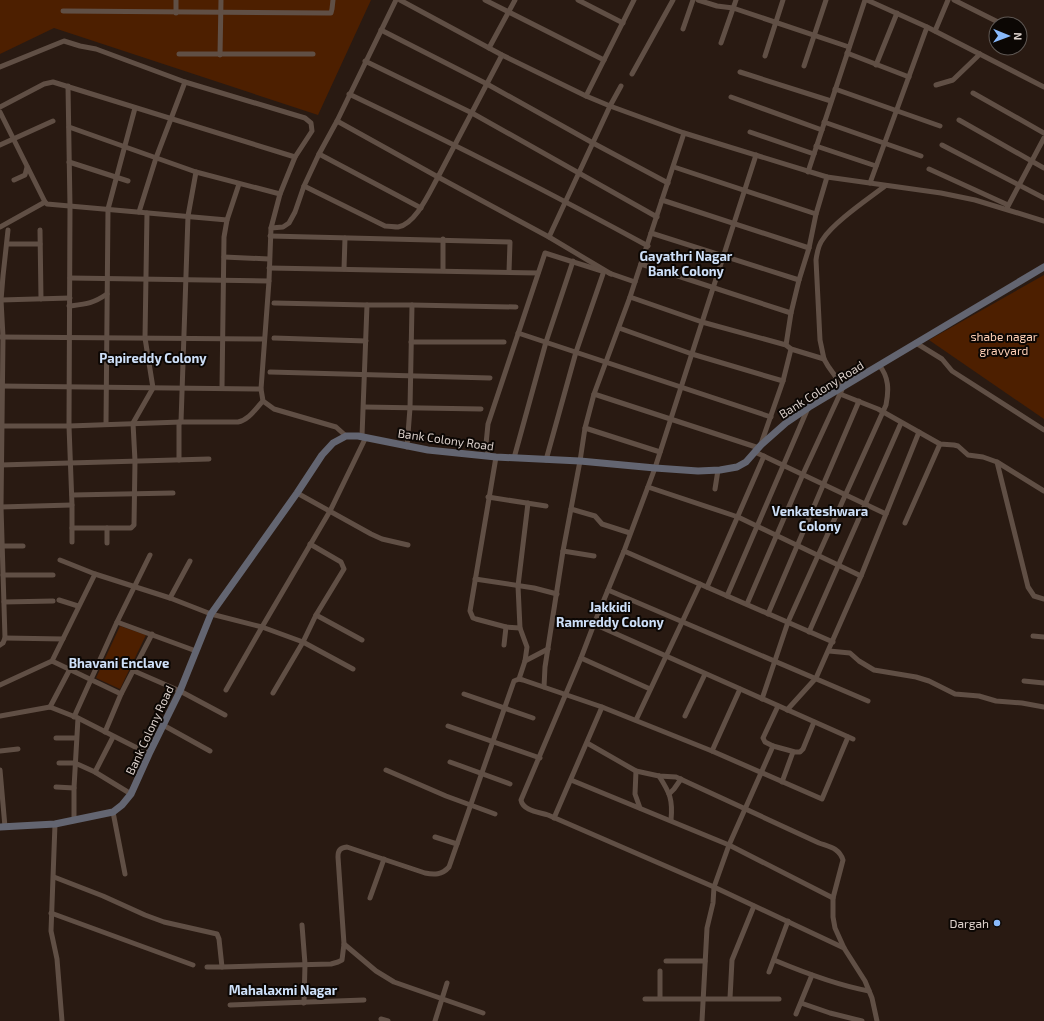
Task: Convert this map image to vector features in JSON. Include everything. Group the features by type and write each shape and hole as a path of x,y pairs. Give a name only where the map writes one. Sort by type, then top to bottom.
{"street":[{"path":"176,0 176,13"},
{"path":"220,55 221,0"},
{"path":"62,11 331,13 333,0"},
{"path":"271,228 283,227 289,223 319,154 337,121 396,0"},
{"path":"400,0 502,55 586,96 684,133 827,177 941,193 1007,207"},
{"path":"485,0 604,60"},
{"path":"489,48 515,0"},
{"path":"578,0 623,23"},
{"path":"586,96 634,0"},
{"path":"632,74 673,0"},
{"path":"683,29 694,0"},
{"path":"698,0 717,6 733,8 849,47"},
{"path":"721,43 736,0"},
{"path":"765,56 783,0"},
{"path":"804,66 826,0"},
{"path":"808,172 866,0 927,27 1044,87"},
{"path":"935,31 948,0"},
{"path":"954,0 988,17"},
{"path":"876,65 897,13"},
{"path":"870,184 927,27"},
{"path":"381,30 487,84 592,143 668,183"},
{"path":"0,67 64,41 96,50 185,82 306,118 311,123 312,132 295,157 280,194 271,228 269,281 261,388 263,401 274,408 336,427 346,436"},
{"path":"179,54 313,54"},
{"path":"847,54 909,77"},
{"path":"936,85 953,80 980,54"},
{"path":"304,186 385,226 399,226 408,222 420,208 438,177 502,55"},
{"path":"365,62 472,113 656,216"},
{"path":"740,72 831,102"},
{"path":"0,107 44,84 53,82 295,157"},
{"path":"139,212 156,158 185,82"},
{"path":"68,86 70,207 68,386 72,495 72,542"},
{"path":"549,237 592,143 621,86"},
{"path":"835,89 940,126"},
{"path":"349,94 454,144 566,201 648,246"},
{"path":"973,94 1044,133"},
{"path":"732,97 822,130"},
{"path":"106,424 108,209 135,108"},
{"path":"0,112 44,202 50,205 227,220"},
{"path":"0,145 52,120"},
{"path":"959,120 1044,168"},
{"path":"337,121 549,237 611,274"},
{"path":"824,122 922,156"},
{"path":"68,127 196,172 280,194"},
{"path":"750,132 814,154"},
{"path":"544,687 548,649 563,551 585,428 594,394 648,246 656,216 674,167 684,133"},
{"path":"1007,207 1044,138"},
{"path":"942,145 1044,198"},
{"path":"816,146 876,166"},
{"path":"319,154 420,208"},
{"path":"756,155 648,487 566,695 522,797 522,804 525,808 554,818 714,887 844,948"},
{"path":"69,162 128,181"},
{"path":"14,180 26,175 27,167"},
{"path":"674,167 816,214"},
{"path":"929,169 1007,207 1044,221"},
{"path":"179,460 188,216 196,172"},
{"path":"786,345 799,280 809,248 816,214 827,177"},
{"path":"222,388 224,237 227,220 239,184"},
{"path":"885,186 836,225 822,239 818,249 816,260 818,310 820,340 824,359 842,390 858,401 883,412 940,444 958,446 968,455 983,457 997,462 1044,491"},
{"path":"662,200 809,248"},
{"path":"0,227 44,202"},
{"path":"72,528 133,528 135,461 133,423 153,388 145,338 148,213"},
{"path":"0,645 3,643 5,638 1,546 1,301 2,276 8,230"},
{"path":"40,230 41,299"},
{"path":"651,233 799,280"},
{"path":"270,236 443,239 510,242 509,272"},
{"path":"344,269 345,238"},
{"path":"443,239 443,270"},
{"path":"7,244 40,244"},
{"path":"488,455 486,444 488,424 545,253 635,282"},
{"path":"224,257 269,258"},
{"path":"514,458 546,342 573,261"},
{"path":"641,264 791,314"},
{"name":"Bank Colony Road","path":"113,812 122,805 131,794 148,754 180,690 211,614 322,455 333,443 346,436 364,437 407,447 496,457 580,461 698,471 737,467 743,464 758,448 787,422 809,407 842,390 879,365 1044,267"},
{"path":"269,268 443,270 538,273"},
{"path":"546,460 576,352 604,271"},
{"path":"70,278 269,281"},
{"path":"69,306 95,302 107,294"},
{"path":"630,297 702,322 786,345 791,349 824,359"},
{"path":"1,301 70,298"},
{"path":"274,303 516,307"},
{"path":"226,690 330,511 364,437 367,305"},
{"path":"407,447 410,408 412,305"},
{"path":"619,328 692,354 783,381"},
{"path":"518,333 772,417"},
{"path":"1,337 264,339"},
{"path":"274,338 366,341"},
{"path":"411,342 504,342"},
{"path":"916,343 942,358 952,372 1044,430"},
{"path":"758,448 772,417 791,349"},
{"path":"762,699 788,622 886,405 888,388 884,371 879,365"},
{"path":"270,372 490,378"},
{"path":"1,386 261,388"},
{"path":"747,604 803,474 842,390"},
{"path":"594,394 758,448 764,456 886,514"},
{"path":"1,426 69,426 243,421 263,401"},
{"path":"768,614 858,401"},
{"path":"364,407 480,409"},
{"path":"728,596 809,407"},
{"path":"809,632 901,423"},
{"path":"585,428 660,452"},
{"path":"787,710 816,678 829,651 919,432"},
{"path":"905,523 940,444"},
{"path":"707,587 764,456"},
{"path":"496,457 474,579 470,610 473,618 506,627 520,628"},
{"path":"1,465 208,459"},
{"path":"997,462 1028,586 1034,596 1044,599"},
{"path":"715,489 718,470"},
{"path":"648,487 738,517 861,576"},
{"path":"72,495 174,493"},
{"path":"296,494 382,539 408,545"},
{"path":"488,497 546,506"},
{"path":"207,967 305,964 338,962 342,960 344,944 338,851 342,847 347,847 424,873 439,874 448,867 494,741 513,683 519,679 525,661 527,647 520,628 518,586 528,503"},
{"path":"1,507 72,505"},
{"path":"571,509 595,516 602,524 630,533"},
{"path":"107,528 107,543"},
{"path":"273,694 303,642 316,615 344,569 341,562 310,544"},
{"path":"1,546 23,546"},
{"path":"563,551 594,556"},
{"path":"624,551 833,642"},
{"path":"74,820 76,718 91,679 133,587 150,555"},
{"path":"60,560 95,574 170,598 211,614 262,627 303,642 353,669"},
{"path":"170,598 190,561"},
{"path":"0,685 52,661 95,574"},
{"path":"3,575 53,575"},
{"path":"474,579 534,588 557,594"},
{"path":"636,720 700,584"},
{"path":"608,590 868,701"},
{"path":"4,602 56,600 78,606"},
{"path":"316,615 362,640"},
{"path":"117,622 196,651"},
{"path":"519,679 636,720 822,799 850,738 594,624"},
{"path":"504,644 506,627"},
{"path":"105,732 121,694 152,634"},
{"path":"1033,636 1044,637"},
{"path":"5,638 63,639"},
{"path":"525,661 548,649"},
{"path":"829,651 850,653 859,661 874,670 916,677 929,681 955,694 979,696 996,702 1022,703 1044,707"},
{"path":"581,658 650,688"},
{"path":"52,661 121,694"},
{"path":"50,707 70,669"},
{"path":"134,671 180,690 225,715"},
{"path":"685,716 704,674"},
{"path":"1024,681 1044,683"},
{"path":"712,751 740,689"},
{"path":"464,694 533,718"},
{"path":"778,706 763,740 773,746 793,752 800,752 814,722"},
{"path":"0,716 50,707 76,718 148,754"},
{"path":"554,818 602,707"},
{"path":"163,725 210,751"},
{"path":"448,726 540,758"},
{"path":"95,772 113,737"},
{"path":"56,738 76,738"},
{"path":"587,743 636,771 681,779 835,849 841,854 842,860 833,898 833,917 835,928 844,948 856,965 870,991 877,1021"},
{"path":"702,1021 702,998 707,928 713,903 714,887 729,845 773,746"},
{"path":"0,751 18,749"},
{"path":"782,782 793,752"},
{"path":"450,762 510,784"},
{"path":"59,763 75,763 95,772 131,794"},
{"path":"0,770 3,827 55,824 113,812 125,874"},
{"path":"386,770 446,796 495,814"},
{"path":"636,771 635,794 640,808"},
{"path":"659,776 669,794 672,808 671,820"},
{"path":"669,794 681,779"},
{"path":"571,780 729,845 833,898"},
{"path":"56,787 74,788"},
{"path":"55,824 51,931 57,959 62,1021"},
{"path":"435,837 457,844"},
{"path":"370,898 384,859"},
{"path":"54,877 104,896 164,922 216,934 219,939 222,967"},
{"path":"730,998 732,960 754,906"},
{"path":"51,913 193,965"},
{"path":"769,972 788,921"},
{"path":"302,925 305,964 304,1003"},
{"path":"344,944 376,971 394,982 442,1000 484,1013"},
{"path":"774,960 812,975 852,988 870,991"},
{"path":"666,961 705,961"},
{"path":"660,971 660,998"},
{"path":"796,1014 812,975"},
{"path":"435,1021 447,983"},
{"path":"645,999 779,998"},
{"path":"230,1005 364,1000"},
{"path":"801,1003 830,1013 862,1021"},
{"path":"381,1019 388,1021"}],"green space":[{"path":"0,0 371,0 318,115 54,28 0,54"},
{"name":"shabe nagar gravyard","path":"1044,275 1044,419 929,340"},
{"path":"120,626 146,635 120,689 96,678"}],"place":[{"name":"Dargah","path":"997,923"}],"district":[{"name":"Gayathri Nagar Bank Colony","path":"686,264"},
{"name":"Papireddy Colony","path":"153,358"},
{"name":"Venkateshwara Colony","path":"820,518"},
{"name":"Jakkidi Ramreddy Colony","path":"610,614"},
{"name":"Bhavani Enclave","path":"119,663"},
{"name":"Mahalaxmi Nagar","path":"283,990"}]}
